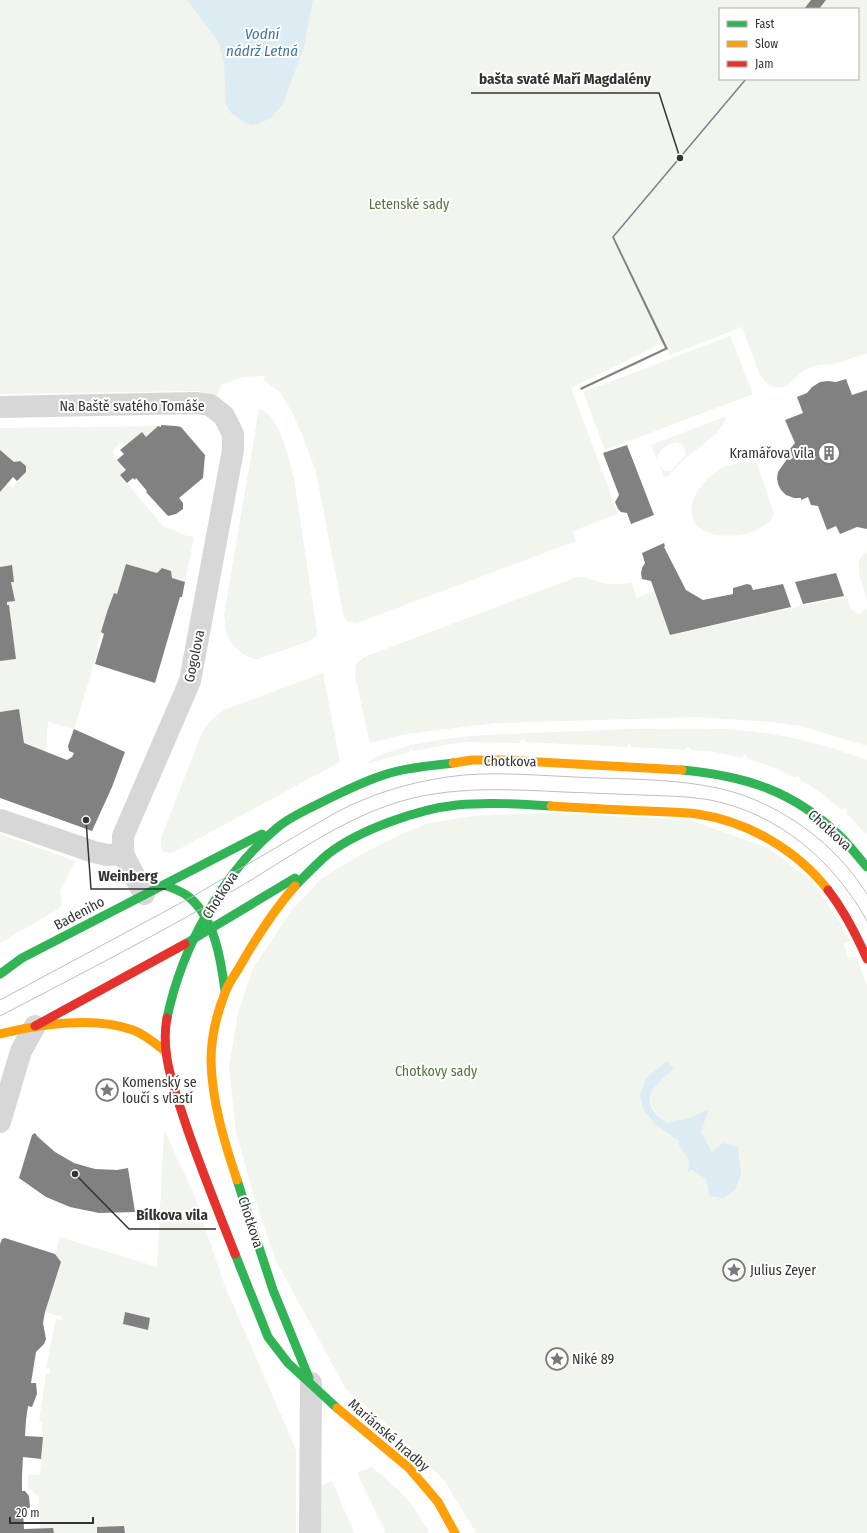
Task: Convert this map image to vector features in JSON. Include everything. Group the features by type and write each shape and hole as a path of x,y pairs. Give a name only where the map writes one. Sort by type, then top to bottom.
{"main road":[{"name":"Chotkova","path":"311,1383 288,1363 268,1337 203,1175 172,1082 166,1052 166,1023 172,994 182,965 204,918 233,873 256,847 279,826 306,810 352,788 390,773 472,760 504,760 662,768 723,775 764,786 802,805 821,819 842,838 867,867"},
{"name":"Chotkova","path":"311,1383 273,1290 222,1136 213,1087 211,1060 217,1016 225,991 247,952 284,899 311,869 328,854 358,835 403,817 456,805 509,804 697,814 721,819 752,830 770,839 795,857 818,878 838,903 854,930 867,959"},
{"name":"Badeniho","path":"0,974 22,958 279,826"},
{"name":"Chotkova","path":"193,940 242,909 311,869"},
{"path":"164,885 181,892 190,898 204,918 210,929 221,963 225,991"},
{"path":"36,1026 193,940"},
{"path":"0,1034 36,1026 98,1024 120,1026 134,1030 146,1036 166,1052"},
{"name":"Mariánské hradby","path":"311,1383 344,1414 408,1468 438,1502 455,1533"}],"street":[{"name":"Na Baště svatého Tomáše","path":"0,407 196,403 210,405 224,416 227,421 233,434 233,450"},
{"name":"Gogolova","path":"144,894 123,854 123,836 190,681 233,450"},
{"path":"0,820 94,852 107,855 123,854"},
{"path":"0,1122 21,1051 36,1026"},
{"name":"Chotkova","path":"310,1533 311,1383"}],"green space":[{"name":"Letenské sady","path":"0,0 811,0 804,8 719,8 719,80 859,80 859,8 820,8 826,0 867,0 867,354 834,364 817,365 811,367 786,386 774,387 771,386 759,373 742,327 670,355 663,343 571,388 618,514 573,531 576,541 357,623 347,621 344,618 316,472 293,414 280,392 264,380 264,376 243,377 221,385 216,397 200,391 0,394"},
{"path":"730,336 753,394 605,450 583,392"},
{"path":"259,409 266,412 278,428 290,461 317,631 316,636 310,641 258,659 243,654 234,646 226,631 224,615"},
{"path":"724,417 726,420 716,434 682,461 669,476 664,477 651,445","holes":["676,442 683,444 686,454 671,471 665,471 658,462 657,457 659,453 666,446"]},
{"path":"158,426 146,437 142,432 125,446 122,441 114,449 113,453 115,458 126,470 120,475 163,526 187,536 194,537 185,582 172,578 171,571 163,568 157,573 126,564 117,594 114,593 74,729 48,722 46,752 24,743 19,709 0,712 0,661 16,659 9,605 7,605 7,602 15,601 11,582 13,582 11,565 0,567 0,492 7,484 12,488 26,472 20,461 14,462 0,450 0,428"},
{"path":"744,462 757,464 774,514 769,522 750,533 725,536 704,530 696,524 692,517 693,501 697,493 702,485 714,473 729,465"},
{"path":"867,551 867,599 860,579 859,563 860,558"},
{"path":"582,577 611,584 631,582 637,598 654,591 670,635 847,596 849,605 854,612 860,614 867,608 867,746 801,726 770,722 697,717 496,723 407,734 370,743 355,676 356,664 364,657 574,578"},
{"path":"323,673 340,762 174,852 164,852 161,847 161,838 202,733 210,721 224,710"},
{"path":"633,729 723,729 759,732 811,742 867,760 867,835 846,813 847,811 845,808 842,810 821,793 800,780 797,776 796,778 773,767 748,759 747,756 744,755 742,758 714,752 691,750 690,747 686,748 686,750 631,747 631,745 628,745 627,747 525,742 525,740 521,740 520,743 463,742 413,751 412,749 409,750 410,752 365,764 382,755 401,748 444,739 489,735"},
{"name":"Chotkovy sady","path":"555,813 690,820 768,848 813,882 851,941 844,944 848,958 856,957 867,985 867,1533 476,1533 444,1480 390,1427 346,1389 275,1259 252,1190 236,1132 229,1067 238,1013 253,968 291,911 322,878 362,854 399,835 429,823 480,815","holes":["674,1069 659,1082 651,1095 650,1100 646,1078","650,1102 653,1108 667,1123 692,1117 709,1109 701,1132 712,1152 707,1180 692,1170 689,1172 689,1160 679,1146 679,1141 654,1122"]},
{"path":"0,834 75,861 60,892 62,903 60,908 0,943"},
{"path":"164,1130 192,1189 225,1286 296,1450 296,1533 125,1533 124,1526 97,1527 97,1533 54,1533 53,1528 40,1528 39,1497 28,1488 28,1475 40,1475 43,1432 42,1422 39,1421 46,1374 49,1374 50,1369 46,1368 56,1319 62,1320 63,1317 45,1312 61,1263 55,1254 60,1237 157,1267","holes":["125,1312 150,1318 148,1329 123,1324"]},
{"path":"372,1467 397,1489 411,1504 429,1533 386,1533 357,1473"},
{"path":"332,1481 354,1533 320,1533 321,1486"}],"water":[{"name":"Vodní nádrž Letná","path":"187,0 313,0 304,47 283,104 272,117 258,124 252,125 232,114 226,105 224,63 218,41"},
{"path":"667,1061 674,1069 659,1082 651,1095 650,1101 652,1108 657,1115 667,1123 692,1117 709,1109 701,1132 712,1152 723,1143 738,1147 741,1174 735,1190 724,1198 709,1196 707,1180 692,1170 688,1172 689,1160 679,1146 679,1141 655,1124 643,1109 640,1096 646,1078"}],"building":[{"path":"811,0 826,0 820,8 805,8"},
{"path":"744,80 746,80 614,237 668,349 581,390 580,388 665,348 612,237"},
{"name":"Kramářova vila","path":"846,379 852,395 867,390 867,529 857,527 840,534 836,526 827,530 818,506 811,505 808,497 801,500 801,498 794,498 786,495 781,490 777,478 778,472 787,459 791,457 791,459 793,458 790,449 795,443 785,420 803,413 797,397 807,393 812,387 820,382 836,382"},
{"path":"161,425 181,427 205,455 203,478 179,498 183,503 183,509 176,514 168,516 146,492 147,491 136,478 135,480 133,478 127,483 120,475 126,470 117,460 124,454 120,450 142,432 146,437 158,426 161,427"},
{"path":"627,445 654,515 631,524 627,513 621,512 615,502 619,495 603,453"},
{"path":"0,450 14,462 20,461 26,466 26,472 17,481 13,477 0,492"},
{"path":"664,543 664,547 686,590 703,600 733,594 733,588 747,584 751,585 753,590 783,584 791,607 670,635 651,581 642,579 641,573 645,563 642,553"},
{"path":"126,564 157,573 162,568 171,571 172,578 185,582 182,597 180,597 155,683 95,664 104,634 101,632 107,612 114,593 117,594"},
{"path":"12,565 14,582 11,582 15,601 7,602 7,605 9,605 16,659 0,661 0,567"},
{"path":"836,573 844,596 803,604 795,582"},
{"path":"19,709 24,743 67,760 72,757 74,753 69,751 68,746 74,729 125,752 112,787 92,831 0,798 0,712"},
{"path":"35,1133 55,1152 74,1163 95,1169 117,1170 128,1168 135,1212 99,1213 70,1207 46,1197 19,1178 32,1135"},
{"path":"5,1238 55,1254 61,1262 45,1312 43,1323 46,1339 44,1344 36,1352 31,1383 36,1383 37,1394 32,1407 28,1406 26,1420 25,1436 43,1437 41,1459 23,1457 22,1475 22,1491 25,1491 29,1496 30,1507 23,1511 24,1529 53,1528 54,1533 0,1533 0,1244 2,1239"},
{"path":"125,1312 150,1318 148,1330 123,1324"},
{"path":"124,1526 125,1533 97,1533 97,1527"}],"tram line":[{"path":"0,1000 190,898 349,806 403,786 462,775 510,774 642,779 688,783 733,792 770,807 802,826 831,850 856,878 867,894"},
{"path":"0,1016 181,920 345,824 363,815 403,801 426,795 448,792 471,790 518,790 676,796 710,800 735,806 759,816 781,828 802,843 821,860 838,879 854,899 867,921"}],"traffic: fast":[{"path":"167,1018 183,965 194,938 207,913 239,866 278,827 304,811 372,779 405,769 453,763"},
{"path":"682,770 748,782 768,788 787,797 823,821 844,840 867,867"},
{"path":"295,886 328,854 341,845 372,829 407,816 442,807 469,804 551,806"},
{"path":"0,974 22,958 262,834"},
{"path":"185,944 295,878"},
{"path":"164,885 180,891 189,897 198,906 205,917 211,928 219,953 225,991"},
{"path":"237,1180 273,1290 309,1378"},
{"path":"235,1254 268,1337 288,1363 337,1408"}],"traffic: slow":[{"path":"453,763 472,760 504,760 682,770"},
{"path":"551,806 691,813 734,823 770,840 786,850 816,876 828,890"},
{"path":"237,1180 223,1136 216,1106 211,1061 215,1026 226,989 266,924 295,886"},
{"path":"0,1034 32,1027 67,1023 102,1023 138,1032 166,1052"},
{"path":"337,1408 409,1468 438,1502 455,1533"}],"traffic: jam":[{"path":"828,890 850,923 867,959"},
{"path":"35,1026 185,944"},
{"path":"167,1018 165,1045 173,1086 198,1158 235,1254"}],"place":[{"name":"bašta svaté Maří Magdalény","path":"680,158"},
{"name":"Kramářova vila","path":"829,453"},
{"name":"Weinberg","path":"86,820"},
{"name":"Komenský se loučí s vlastí","path":"107,1090"},
{"name":"Bílkova vila","path":"75,1174"},
{"name":"Julius Zeyer","path":"734,1270"},
{"name":"Niké 89","path":"557,1359"}]}
